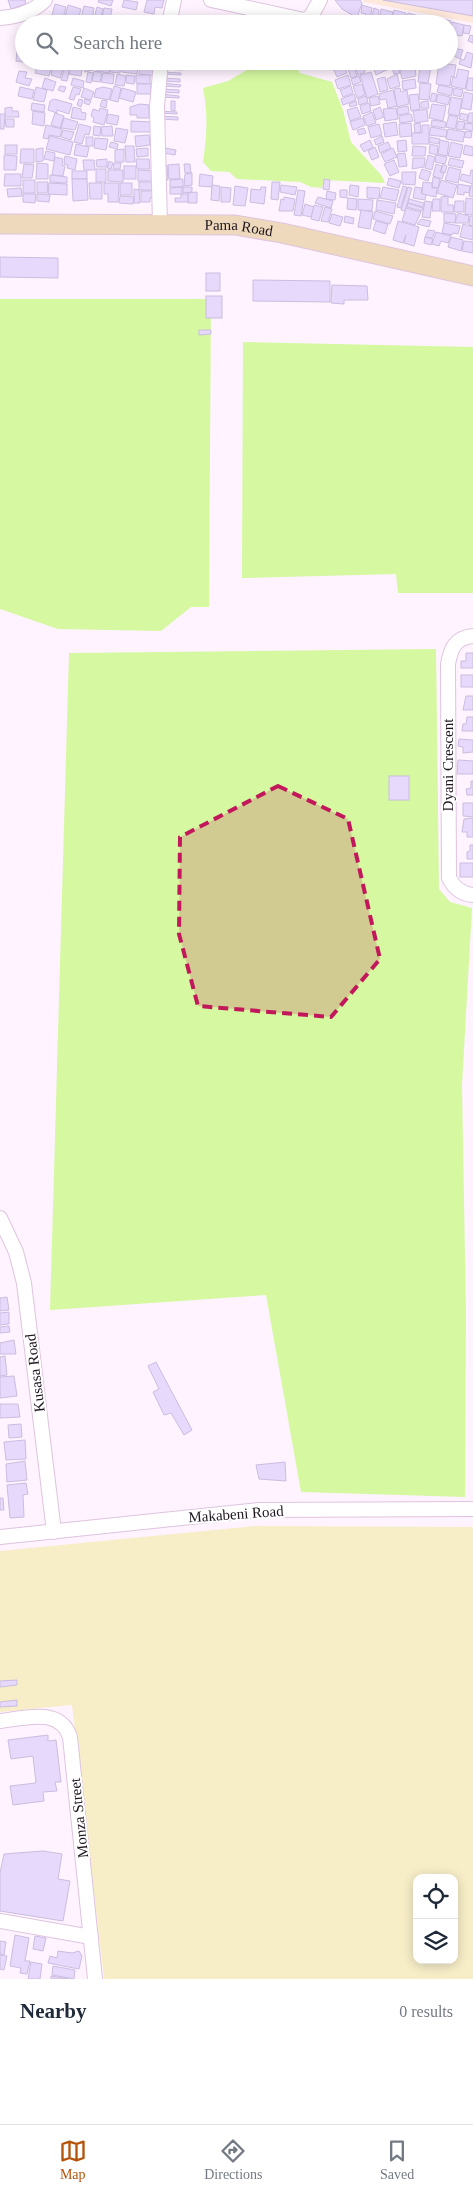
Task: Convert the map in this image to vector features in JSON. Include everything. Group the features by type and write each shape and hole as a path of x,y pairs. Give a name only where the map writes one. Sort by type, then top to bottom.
{"street":[{"path":"18,15 27,13 45,0"},
{"path":"171,15 174,0"},
{"path":"211,0 281,15"},
{"path":"312,15 320,0"},
{"path":"0,18 15,16"},
{"path":"160,70 156,107 160,223"},
{"name":"Pama Road","path":"0,224 160,223 253,227 473,276"},
{"name":"Dyani Crescent","path":"473,636 464,637 455,643 450,652 448,664 448,780 449,878 462,893 473,895"},
{"name":"Kusasa Road","path":"0,1218 16,1252 24,1283 54,1532"},
{"name":"Makabeni Road","path":"0,1537 258,1510 473,1510"},
{"name":"Monza Street","path":"0,1721 50,1717 61,1721 68,1729 95,1979"},
{"path":"0,1921 91,1937"}],"highlighted area":[{"path":"278,786 348,819 380,959 331,1017 198,1006 179,934 180,837"}],"shaded area":[{"path":"363,0 473,0 473,23 458,20 458,15 431,15 363,2"}],"green space":[{"path":"247,70 298,70 300,73 332,82 343,110 351,142 382,176 385,183 324,180 322,188 311,187 300,182 237,179 229,172 211,171 203,162 206,106 203,88 228,81"},
{"path":"0,299 211,299 209,607 191,607 161,631 58,629 0,609"},
{"path":"243,342 473,347 473,593 398,593 396,574 242,578"},
{"path":"436,649 439,889 450,902 472,908 462,1085 466,1313 465,1497 301,1492 266,1295 50,1310 69,653"}],"sand":[{"path":"255,1526 473,1527 473,1979 104,1979 72,1705 0,1712 0,1551"}],"building":[{"path":"8,0 25,0 26,4 11,9"},
{"path":"99,0 113,0 111,6 98,2"},
{"path":"124,0 138,2 136,10 122,7"},
{"path":"147,0 164,0 162,8 155,7 154,14 144,12"},
{"path":"335,0 360,0 362,3 358,15 352,15 342,9"},
{"path":"383,0 473,0 473,16"},
{"path":"55,4 66,7 64,15 52,15"},
{"path":"68,5 81,9 79,15 65,15"},
{"path":"362,5 372,8 371,15 361,13"},
{"path":"84,6 94,8 93,15 82,15"},
{"path":"97,7 103,9 101,15 95,15"},
{"path":"104,8 112,9 111,15 102,15"},
{"path":"374,8 379,10 379,15 372,15"},
{"path":"381,9 393,12 392,15 380,15"},
{"path":"394,10 406,13 406,15 393,15"},
{"path":"458,24 464,25 462,36 458,35"},
{"path":"464,25 471,26 469,34 463,33"},
{"path":"470,35 473,36 473,43 468,41"},
{"path":"458,49 463,50 460,59 458,58"},
{"path":"467,52 473,54 471,68 459,64 461,59 464,60"},
{"path":"458,69 469,71 465,89 451,86 453,77 456,78"},
{"path":"36,70 51,70 49,76 35,73"},
{"path":"52,70 62,70 60,78 51,75"},
{"path":"64,70 69,70 67,81 61,80"},
{"path":"70,70 82,70 81,76 69,74"},
{"path":"97,70 110,70 109,73"},
{"path":"110,70 120,70 120,73 110,72"},
{"path":"122,70 137,70 137,74 122,72"},
{"path":"139,70 156,70 155,76 139,74"},
{"path":"334,70 346,70 347,73 337,77"},
{"path":"348,70 355,70 357,76 351,78"},
{"path":"356,70 364,70 365,72 358,75"},
{"path":"374,70 387,70 376,75"},
{"path":"393,70 399,70 400,73 394,74"},
{"path":"400,70 415,70 416,76 402,79"},
{"path":"420,70 430,70 428,83 418,82"},
{"path":"438,70 455,70 454,77 451,76 450,86 436,84"},
{"path":"19,71 27,72 25,78 32,79 29,86 16,82"},
{"path":"94,71 102,73 100,82 92,81"},
{"path":"88,72 93,73 91,83 86,82"},
{"path":"162,72 181,73 181,75 162,74"},
{"path":"371,72 378,94 367,98 360,75"},
{"path":"103,73 114,74 113,84 101,82"},
{"path":"117,74 126,76 124,86 115,85"},
{"path":"397,74 400,86 390,89 387,79"},
{"path":"126,75 135,76 134,84 126,83"},
{"path":"136,75 150,75 150,84 136,83"},
{"path":"348,75 351,85 338,89 335,80"},
{"path":"359,76 361,82 353,85 351,79"},
{"path":"385,77 388,90 380,92 377,79"},
{"path":"45,78 56,82 53,91 42,88"},
{"path":"73,78 84,81 83,88 71,85"},
{"path":"162,78 180,79 180,82 162,81"},
{"path":"468,78 473,78 473,91 466,90"},
{"path":"415,79 416,88 403,90 402,81"},
{"path":"162,83 181,85 180,87 162,86"},
{"path":"420,83 431,84 429,100 419,99"},
{"path":"137,84 151,84 151,94 137,94"},
{"path":"362,84 365,95 357,98 353,86"},
{"path":"439,85 453,88 451,96 437,92"},
{"path":"60,86 66,87 64,92 58,90"},
{"path":"114,86 121,88 118,102 110,100"},
{"path":"351,86 353,93 343,97 340,90"},
{"path":"20,87 34,90 32,99 18,96"},
{"path":"36,87 47,90 44,102 33,100"},
{"path":"73,87 81,89 79,95 76,94 74,100 69,99"},
{"path":"103,87 112,89 109,100 94,97 96,89"},
{"path":"84,88 94,92 91,100 81,97"},
{"path":"122,88 136,92 133,102 119,98"},
{"path":"400,88 401,92 407,90 409,104 397,107 394,89"},
{"path":"454,88 463,90 461,97 453,95"},
{"path":"161,89 179,90 179,93 160,92"},
{"path":"393,90 397,106 388,108 386,99 380,100 379,94"},
{"path":"464,92 473,94 471,110 461,108"},
{"path":"432,93 437,94 435,102 430,101"},
{"path":"161,94 179,96 179,98 161,97"},
{"path":"354,94 356,100 343,105 341,99"},
{"path":"418,94 420,109 411,111 409,95"},
{"path":"438,94 450,97 448,105 436,102"},
{"path":"366,96 368,102 359,105 358,99"},
{"path":"378,96 380,104 371,106 369,98"},
{"path":"451,97 462,99 459,116 448,114"},
{"path":"54,99 72,104 69,114 57,110 57,113 48,110 50,101"},
{"path":"79,99 83,100 81,107 77,105"},
{"path":"85,99 91,101 89,105 84,103"},
{"path":"102,100 107,101 106,108 100,106"},
{"path":"171,101 175,101 175,111 171,110"},
{"path":"356,101 357,105 350,107 349,104"},
{"path":"428,101 429,108 421,108 421,102"},
{"path":"32,103 45,105 44,112 31,110"},
{"path":"369,103 371,111 362,114 360,106"},
{"path":"140,104 149,105 149,118 137,118 137,115 130,115 130,107"},
{"path":"432,104 446,106 443,121 429,118"},
{"path":"408,106 409,113 398,115 397,108"},
{"path":"12,107 12,111 18,111 19,117 5,117 5,108"},
{"path":"73,107 81,109 81,112 86,113 85,120 71,118"},
{"path":"357,107 361,117 350,121 347,110"},
{"path":"380,107 384,117 376,120 373,110"},
{"path":"100,108 108,110 104,125 93,122 94,118 91,116 93,109 99,111"},
{"path":"396,108 398,119 385,121 383,109"},
{"path":"427,109 428,121 415,123 413,111"},
{"path":"33,111 45,113 44,126 32,124"},
{"path":"158,111 177,112 177,114 158,113"},
{"path":"372,112 376,123 367,126 363,116"},
{"path":"55,113 64,116 60,128 51,125"},
{"path":"461,113 468,115 467,121 459,119"},
{"path":"469,113 473,113 473,123 467,122"},
{"path":"0,114 5,114 4,129 0,129"},
{"path":"108,114 119,116 117,125 106,123"},
{"path":"411,114 413,121 400,123 399,116"},
{"path":"449,115 458,117 455,129 446,127"},
{"path":"159,116 178,117 178,120 159,119"},
{"path":"64,118 78,122 75,130 61,128"},
{"path":"363,118 365,125 353,130 350,122"},
{"path":"5,119 14,119 14,127 6,127"},
{"path":"432,120 446,122 445,128 431,126"},
{"path":"131,121 152,122 152,132 131,132"},
{"path":"458,121 465,122 463,130 456,129"},
{"path":"396,122 398,135 385,137 383,124"},
{"path":"411,123 412,136 400,137 399,124"},
{"path":"420,123 421,132 415,133 414,124"},
{"path":"465,123 473,124 473,131 464,129"},
{"path":"79,124 91,127 89,135 85,134 82,144 74,142"},
{"path":"379,124 382,135 371,138 368,127"},
{"path":"46,125 62,129 60,137 49,135 48,139 43,138"},
{"path":"422,125 429,125 429,144 412,144 412,133 422,133"},
{"path":"94,126 101,127 100,136 93,135"},
{"path":"112,126 113,136 102,136 101,127"},
{"path":"431,127 447,130 446,137 429,135"},
{"path":"116,128 128,130 125,143 114,141"},
{"path":"364,128 366,133 359,135 357,130"},
{"path":"448,129 465,132 463,142 446,139"},
{"path":"63,130 74,132 71,140 61,137"},
{"path":"466,131 472,132 471,138 464,137"},
{"path":"149,135 150,145 136,147 135,136"},
{"path":"50,136 73,142 70,155 46,149"},
{"path":"382,136 384,142 376,145 374,140"},
{"path":"86,137 93,137 93,146 86,146"},
{"path":"430,137 440,139 438,144 429,142"},
{"path":"95,138 108,139 106,150 94,148"},
{"path":"370,140 373,147 364,152 360,145"},
{"path":"406,140 407,151 398,152 397,141"},
{"path":"440,140 449,142 447,156 438,154"},
{"path":"111,142 118,144 117,149 109,147"},
{"path":"388,142 391,148 380,153 378,146"},
{"path":"451,142 463,145 460,158 448,156"},
{"path":"76,144 89,147 87,157 74,155"},
{"path":"430,144 438,146 437,155 429,153"},
{"path":"5,145 17,145 17,154 5,154"},
{"path":"465,145 473,147 473,156 463,154"},
{"path":"125,146 134,146 135,162 126,162"},
{"path":"413,146 426,147 425,156 412,156"},
{"path":"375,147 379,157 372,160 368,151"},
{"path":"43,148 43,161 36,162 36,149"},
{"path":"148,148 148,156 137,157 136,149"},
{"path":"165,148 176,150 175,155 164,153"},
{"path":"393,148 397,157 385,162 381,154"},
{"path":"21,149 34,149 34,163 20,163"},
{"path":"124,149 124,162 115,162 115,150"},
{"path":"46,151 55,153 54,161 44,159"},
{"path":"405,153 407,166 399,167 397,154"},
{"path":"4,155 17,156 16,170 4,170"},
{"path":"428,155 435,157 432,170 425,168"},
{"path":"436,155 447,157 445,164 435,162"},
{"path":"65,156 77,159 75,170 67,168 68,165 64,164"},
{"path":"55,157 63,159 62,165 65,166 63,176 52,175"},
{"path":"413,158 425,158 424,167 412,169"},
{"path":"450,158 464,161 462,168 448,165"},
{"path":"107,159 107,167 97,167 96,160"},
{"path":"136,159 149,159 150,169 137,169"},
{"path":"83,160 94,160 95,170 84,170"},
{"path":"394,160 399,172 390,176 384,164"},
{"path":"109,161 113,163 111,169 107,168"},
{"path":"37,163 48,164 48,179 36,179"},
{"path":"114,163 121,163 120,169 113,169"},
{"path":"24,164 34,165 32,178 22,178"},
{"path":"179,164 180,179 169,179 168,165"},
{"path":"184,164 190,164 191,173 185,173"},
{"path":"436,164 442,166 440,172 444,173 442,179 433,176"},
{"path":"443,164 447,166 445,173 441,171"},
{"path":"167,165 168,180 162,180 160,166"},
{"path":"124,166 136,166 136,179 124,179"},
{"path":"449,167 461,170 458,183 445,180"},
{"path":"96,169 106,169 106,182 96,182"},
{"path":"422,169 431,172 428,181 419,178"},
{"path":"108,170 123,170 123,182 108,181"},
{"path":"138,170 154,171 154,181 138,181"},
{"path":"471,170 473,170 473,184 460,180 462,174 470,176"},
{"path":"72,171 87,171 87,179 72,179"},
{"path":"402,172 416,172 415,185 402,184"},
{"path":"192,173 192,185 184,186 185,174"},
{"path":"5,174 21,174 21,186 4,186"},
{"path":"200,174 213,176 212,187 199,186"},
{"path":"50,175 67,177 67,183 50,182"},
{"path":"433,177 440,179 438,188 432,187"},
{"path":"389,178 401,181 399,188 387,185"},
{"path":"72,179 87,179 88,200 73,201"},
{"path":"183,179 183,187 170,187 170,180"},
{"path":"324,179 330,180 329,190 323,189"},
{"path":"23,180 35,180 35,193 23,193"},
{"path":"441,180 457,185 453,198 437,193"},
{"path":"37,182 48,182 47,193 37,193"},
{"path":"139,182 154,182 154,190 139,190"},
{"path":"272,182 280,182 278,200 271,199"},
{"path":"423,182 432,183 432,188 437,188 436,197 422,194"},
{"path":"49,183 67,184 67,195 48,194"},
{"path":"89,183 102,183 102,199 90,199"},
{"path":"104,183 119,183 118,202 108,202 108,194 104,194"},
{"path":"120,183 132,183 132,195 120,195"},
{"path":"458,184 470,186 469,193 464,192 464,195 457,194"},
{"path":"212,185 220,186 219,201 211,200"},
{"path":"281,185 297,187 295,195 280,192"},
{"path":"350,185 359,186 358,197 349,195"},
{"path":"471,185 473,185 473,197 469,196"},
{"path":"235,186 248,188 245,206 233,205"},
{"path":"403,186 407,187 401,208 397,207"},
{"path":"182,187 182,194 170,194 170,188"},
{"path":"183,187 192,187 192,192 183,193"},
{"path":"221,187 231,188 230,202 221,202"},
{"path":"261,187 266,187 264,204 250,202 251,189 260,190"},
{"path":"367,187 380,188 379,199 367,198"},
{"path":"383,187 399,190 396,201 380,198"},
{"path":"408,187 412,188 405,211 401,210"},
{"path":"415,187 422,188 421,193 426,195 425,200 413,198"},
{"path":"21,188 22,196 8,197 7,189"},
{"path":"134,189 139,190 140,203 134,203"},
{"path":"298,190 305,191 301,216 294,215"},
{"path":"340,190 347,190 347,198 340,197"},
{"path":"141,191 153,191 153,198 150,198 150,202 141,202"},
{"path":"327,191 336,193 335,200 326,199"},
{"path":"197,192 197,203 188,203 188,193"},
{"path":"23,194 36,194 35,203 23,202"},
{"path":"37,194 50,195 49,202 37,201"},
{"path":"181,194 188,194 188,202 175,202 175,198 181,198"},
{"path":"120,196 134,197 133,204 119,203"},
{"path":"448,196 448,205 453,205 454,212 441,212 441,197"},
{"path":"284,197 295,199 293,211 279,211 281,199 284,200"},
{"path":"318,197 333,201 331,208 315,203"},
{"path":"348,198 357,199 356,210 347,209"},
{"path":"466,198 473,199 473,215 465,214"},
{"path":"358,199 373,200 372,211 358,210"},
{"path":"409,199 424,203 423,207 408,203"},
{"path":"433,199 440,199 440,211 432,211"},
{"path":"377,200 396,203 394,214 376,210"},
{"path":"425,201 432,202 430,218 422,217"},
{"path":"455,201 464,201 464,212 454,212"},
{"path":"408,203 423,208 422,211 407,207"},
{"path":"305,204 314,207 311,217 302,215"},
{"path":"314,205 323,207 319,221 311,219"},
{"path":"325,207 332,209 328,222 321,221"},
{"path":"406,208 421,212 415,225 402,221"},
{"path":"361,210 373,212 370,229 358,227"},
{"path":"375,211 393,216 390,224 373,219"},
{"path":"444,213 456,214 455,223 444,222"},
{"path":"458,213 469,216 468,223 455,223"},
{"path":"332,214 343,217 340,226 329,223"},
{"path":"345,216 354,218 353,224 344,222"},
{"path":"470,216 473,216 473,226 469,225"},
{"path":"421,219 431,221 429,227 417,224"},
{"path":"376,221 388,224 385,234 373,230"},
{"path":"398,221 419,227 414,246 404,243 406,235 403,243 393,240"},
{"path":"444,223 460,226 458,234 442,233"},
{"path":"463,224 473,227 473,240 460,237"},
{"path":"428,230 435,231 432,238 425,237"},
{"path":"436,232 451,236 448,243 441,241 439,246 432,244"},
{"path":"425,237 433,239 431,245 424,243"},
{"path":"451,237 463,240 461,251 448,247"},
{"path":"464,241 473,242 473,253 462,251"},
{"path":"0,257 58,258 58,278 0,277"},
{"path":"206,273 220,273 220,291 206,291"},
{"path":"253,280 330,281 330,302 253,301"},
{"path":"332,285 367,286 368,300 344,300 344,304 331,303"},
{"path":"206,296 222,296 222,318 206,318"},
{"path":"199,330 211,330 211,334 199,335"},
{"path":"466,653 473,653 473,668 461,668 461,661 466,661"},
{"path":"461,675 473,675 473,687 461,687"},
{"path":"466,696 473,696 473,710 463,710"},
{"path":"467,717 473,717 473,731 462,731"},
{"path":"459,739 473,740 473,752 463,753 463,747 458,746"},
{"path":"458,760 473,761 473,774 457,774"},
{"path":"389,776 409,776 409,800 389,800"},
{"path":"471,781 473,781 473,795 467,795 466,789 471,788"},
{"path":"463,803 473,803 473,817 463,816"},
{"path":"473,818 473,837 467,837 467,832 462,832 464,819"},
{"path":"470,845 473,845 473,859 467,859 467,852 470,851"},
{"path":"460,863 473,863 473,877 460,877"},
{"path":"7,1297 9,1310 0,1311 0,1298"},
{"path":"9,1312 9,1324 0,1325 0,1313"},
{"path":"9,1326 10,1332 0,1333 0,1327"},
{"path":"14,1340 16,1354 0,1354 0,1343"},
{"path":"5,1356 7,1375 0,1376 0,1357"},
{"path":"156,1362 192,1430 184,1435 171,1413 164,1415 153,1392 159,1389 148,1366"},
{"path":"14,1376 17,1396 0,1398 0,1377"},
{"path":"0,1404 18,1404 20,1417 0,1418"},
{"path":"21,1424 22,1437 9,1438 8,1425"},
{"path":"25,1440 26,1459 6,1460 4,1442"},
{"path":"25,1461 27,1480 7,1482 6,1464"},
{"path":"285,1462 286,1481 259,1479 256,1465"},
{"path":"26,1483 28,1494 23,1495 24,1517 10,1518 7,1485"},
{"path":"0,1498 3,1498 4,1510 0,1510"},
{"path":"17,1680 17,1685 0,1687 0,1681"},
{"path":"17,1700 17,1706 0,1707 0,1702"},
{"path":"48,1735 48,1741 56,1740 61,1782 55,1782 57,1791 43,1792 44,1801 13,1805 10,1786 36,1783 33,1756 11,1759 8,1740"},
{"path":"43,1851 62,1854 58,1879 70,1881 63,1921 0,1911 0,1873 4,1854"},
{"path":"15,1935 29,1938 25,1961 30,1961 27,1974 20,1973 21,1968 10,1966"},
{"path":"35,1936 46,1938 43,1951 33,1949"},
{"path":"0,1941 6,1942 4,1955 0,1954"},
{"path":"58,1951 72,1953 79,1951 82,1956 79,1969 48,1963 50,1956 57,1958"},
{"path":"0,1955 7,1956 4,1970 0,1969"},
{"path":"31,1962 42,1964 40,1979 28,1979"},
{"path":"53,1966 75,1970 74,1979 52,1975"},
{"path":"51,1976 69,1979 51,1979"}]}
